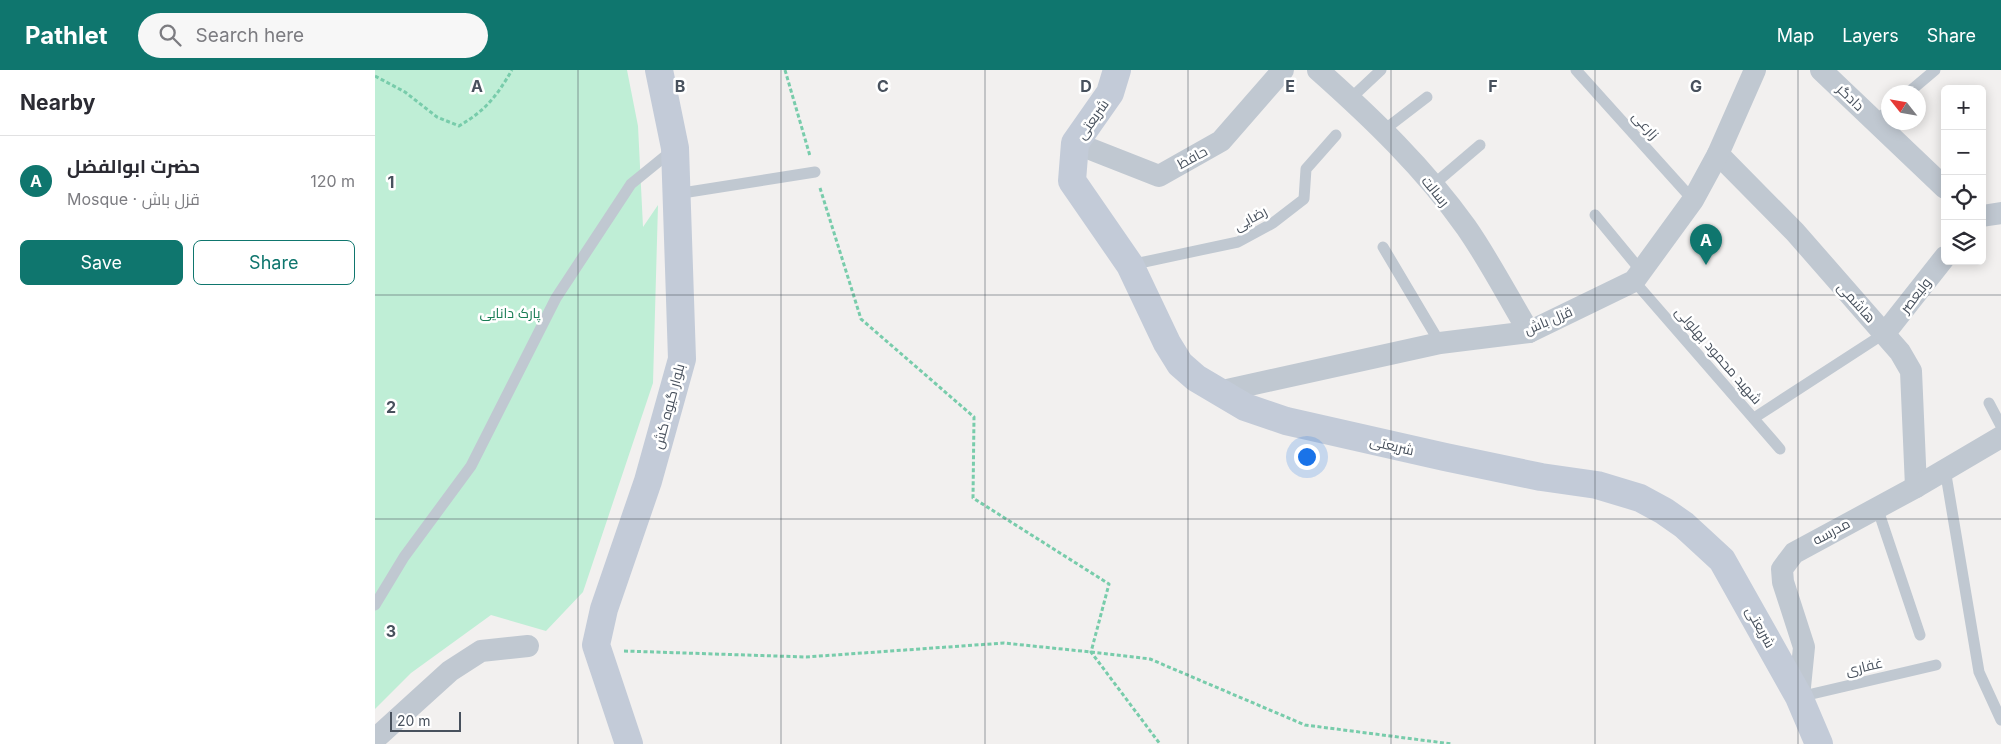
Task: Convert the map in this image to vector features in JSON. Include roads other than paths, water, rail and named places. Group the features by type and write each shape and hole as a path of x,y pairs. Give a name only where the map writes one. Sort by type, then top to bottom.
{"street":[{"name":"بلوار گیوه کش","path":"629,744 597,648 604,609 648,480 682,359 675,148 659,70"},
{"name":"شریعتی","path":"1117,70 1110,93 1075,143 1072,181 1130,266 1167,343 1180,364 1196,378 1245,407 1286,421 1541,477 1597,485 1640,498 1664,511 1684,525 1722,560 1799,696 1819,744"},
{"name":"حافظ","path":"1075,143 1159,176 1221,141 1283,70"},
{"name":"رسالت","path":"1319,70 1384,130 1433,185 1467,228 1529,332"},
{"name":"قزل باش","path":"1218,392 1440,343 1529,332 1638,277 1693,200 1718,154 1755,70"},
{"name":"دادگر","path":"1821,70 1881,114"},
{"name":"دادگر","path":"1895,130 1941,183"},
{"name":"هاشمی","path":"1718,154 1795,232 1900,352 1911,371 1916,487"},
{"path":"1986,215 2001,212"},
{"name":"ولیعصر","path":"1885,333 1941,262"},
{"name":"مدرسه","path":"1799,696 1804,647 1783,582 1782,569 1794,553 1916,487 2001,437"},
{"path":"375,739 450,671 481,651 528,646"}],"lane":[{"path":"1351,98 1381,70"},
{"name":"زارعی","path":"1576,70 1693,200"},
{"path":"1917,85 1935,70"},
{"path":"1384,130 1427,97"},
{"name":"رضایی","path":"1130,266 1238,242 1273,223 1304,199 1306,169 1336,135"},
{"path":"1433,185 1480,145"},
{"path":"375,605 404,557 471,466 556,298 631,184 675,148"},
{"path":"677,194 815,172"},
{"name":"شهید محمود بهلولی","path":"1595,215 1638,277 1780,449"},
{"path":"1383,247 1440,343"},
{"path":"1754,418 1885,333"},
{"path":"1989,403 2001,426"},
{"path":"1945,469 1979,672 2001,720"},
{"path":"1877,507 1920,635"},
{"name":"غفاری","path":"1799,696 1936,665"}],"place":[{"name":"حضرت ابوالفضل","path":"1706,265"}],"park label":[{"name":"پارک دانایی","path":"510,312"}]}
